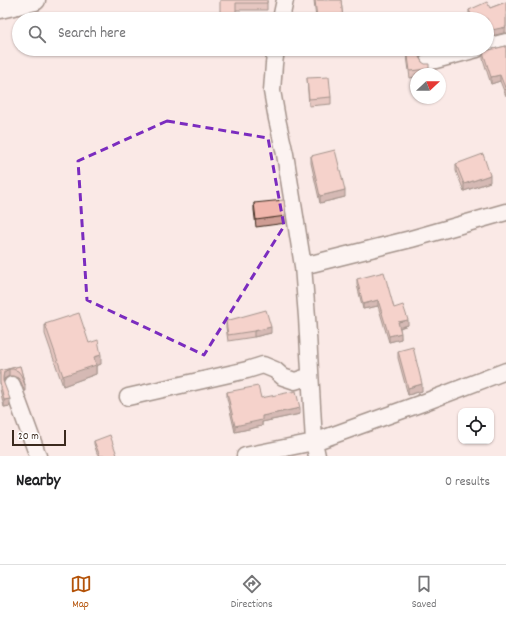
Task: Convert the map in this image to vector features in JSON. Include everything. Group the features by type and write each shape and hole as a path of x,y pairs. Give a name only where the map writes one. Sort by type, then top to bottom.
{"street":[{"path":"0,8 34,0"},
{"path":"282,12 285,0"},
{"path":"494,45 506,42"},
{"path":"275,56 272,91 285,154 303,266 316,449"},
{"path":"428,62 451,56"},
{"path":"303,266 411,239 506,212"},
{"path":"128,397 263,365 275,370 283,377 295,381 310,376"},
{"path":"245,456 316,449 425,402 506,371"},
{"path":"12,385 38,456"}],"highlighted area":[{"path":"167,121 268,138 284,226 204,355 87,300 78,161"}],"building":[{"path":"220,0 267,0 267,3 236,3 236,12 220,12"},
{"path":"315,0 341,0 342,12 316,12"},
{"path":"487,2 490,8 506,2 506,27 494,30 494,12 470,12 469,10"},
{"path":"506,46 506,90 500,75 491,77 484,56 494,56 494,49"},
{"path":"408,56 419,56 422,62 429,64 429,68 410,68 410,71"},
{"path":"329,77 331,97 309,99 307,78"},
{"path":"335,150 345,190 320,196 311,156"},
{"path":"483,154 490,175 464,184 456,164"},
{"path":"284,200 286,216 256,220 254,203"},
{"path":"384,272 394,308 403,305 408,320 398,322 401,333 389,336 378,300 363,304 357,279"},
{"path":"266,310 271,327 228,335 226,321"},
{"path":"79,313 89,343 98,340 101,355 94,357 96,365 63,376 45,324"},
{"path":"413,347 422,384 408,388 398,351"},
{"path":"20,366 25,385 18,371 9,369 4,372 3,381 10,399 4,400 0,382 0,371"},
{"path":"258,386 261,398 296,391 300,408 262,416 262,420 235,426 227,392"},
{"path":"110,435 117,455 100,456 94,441"}]}
